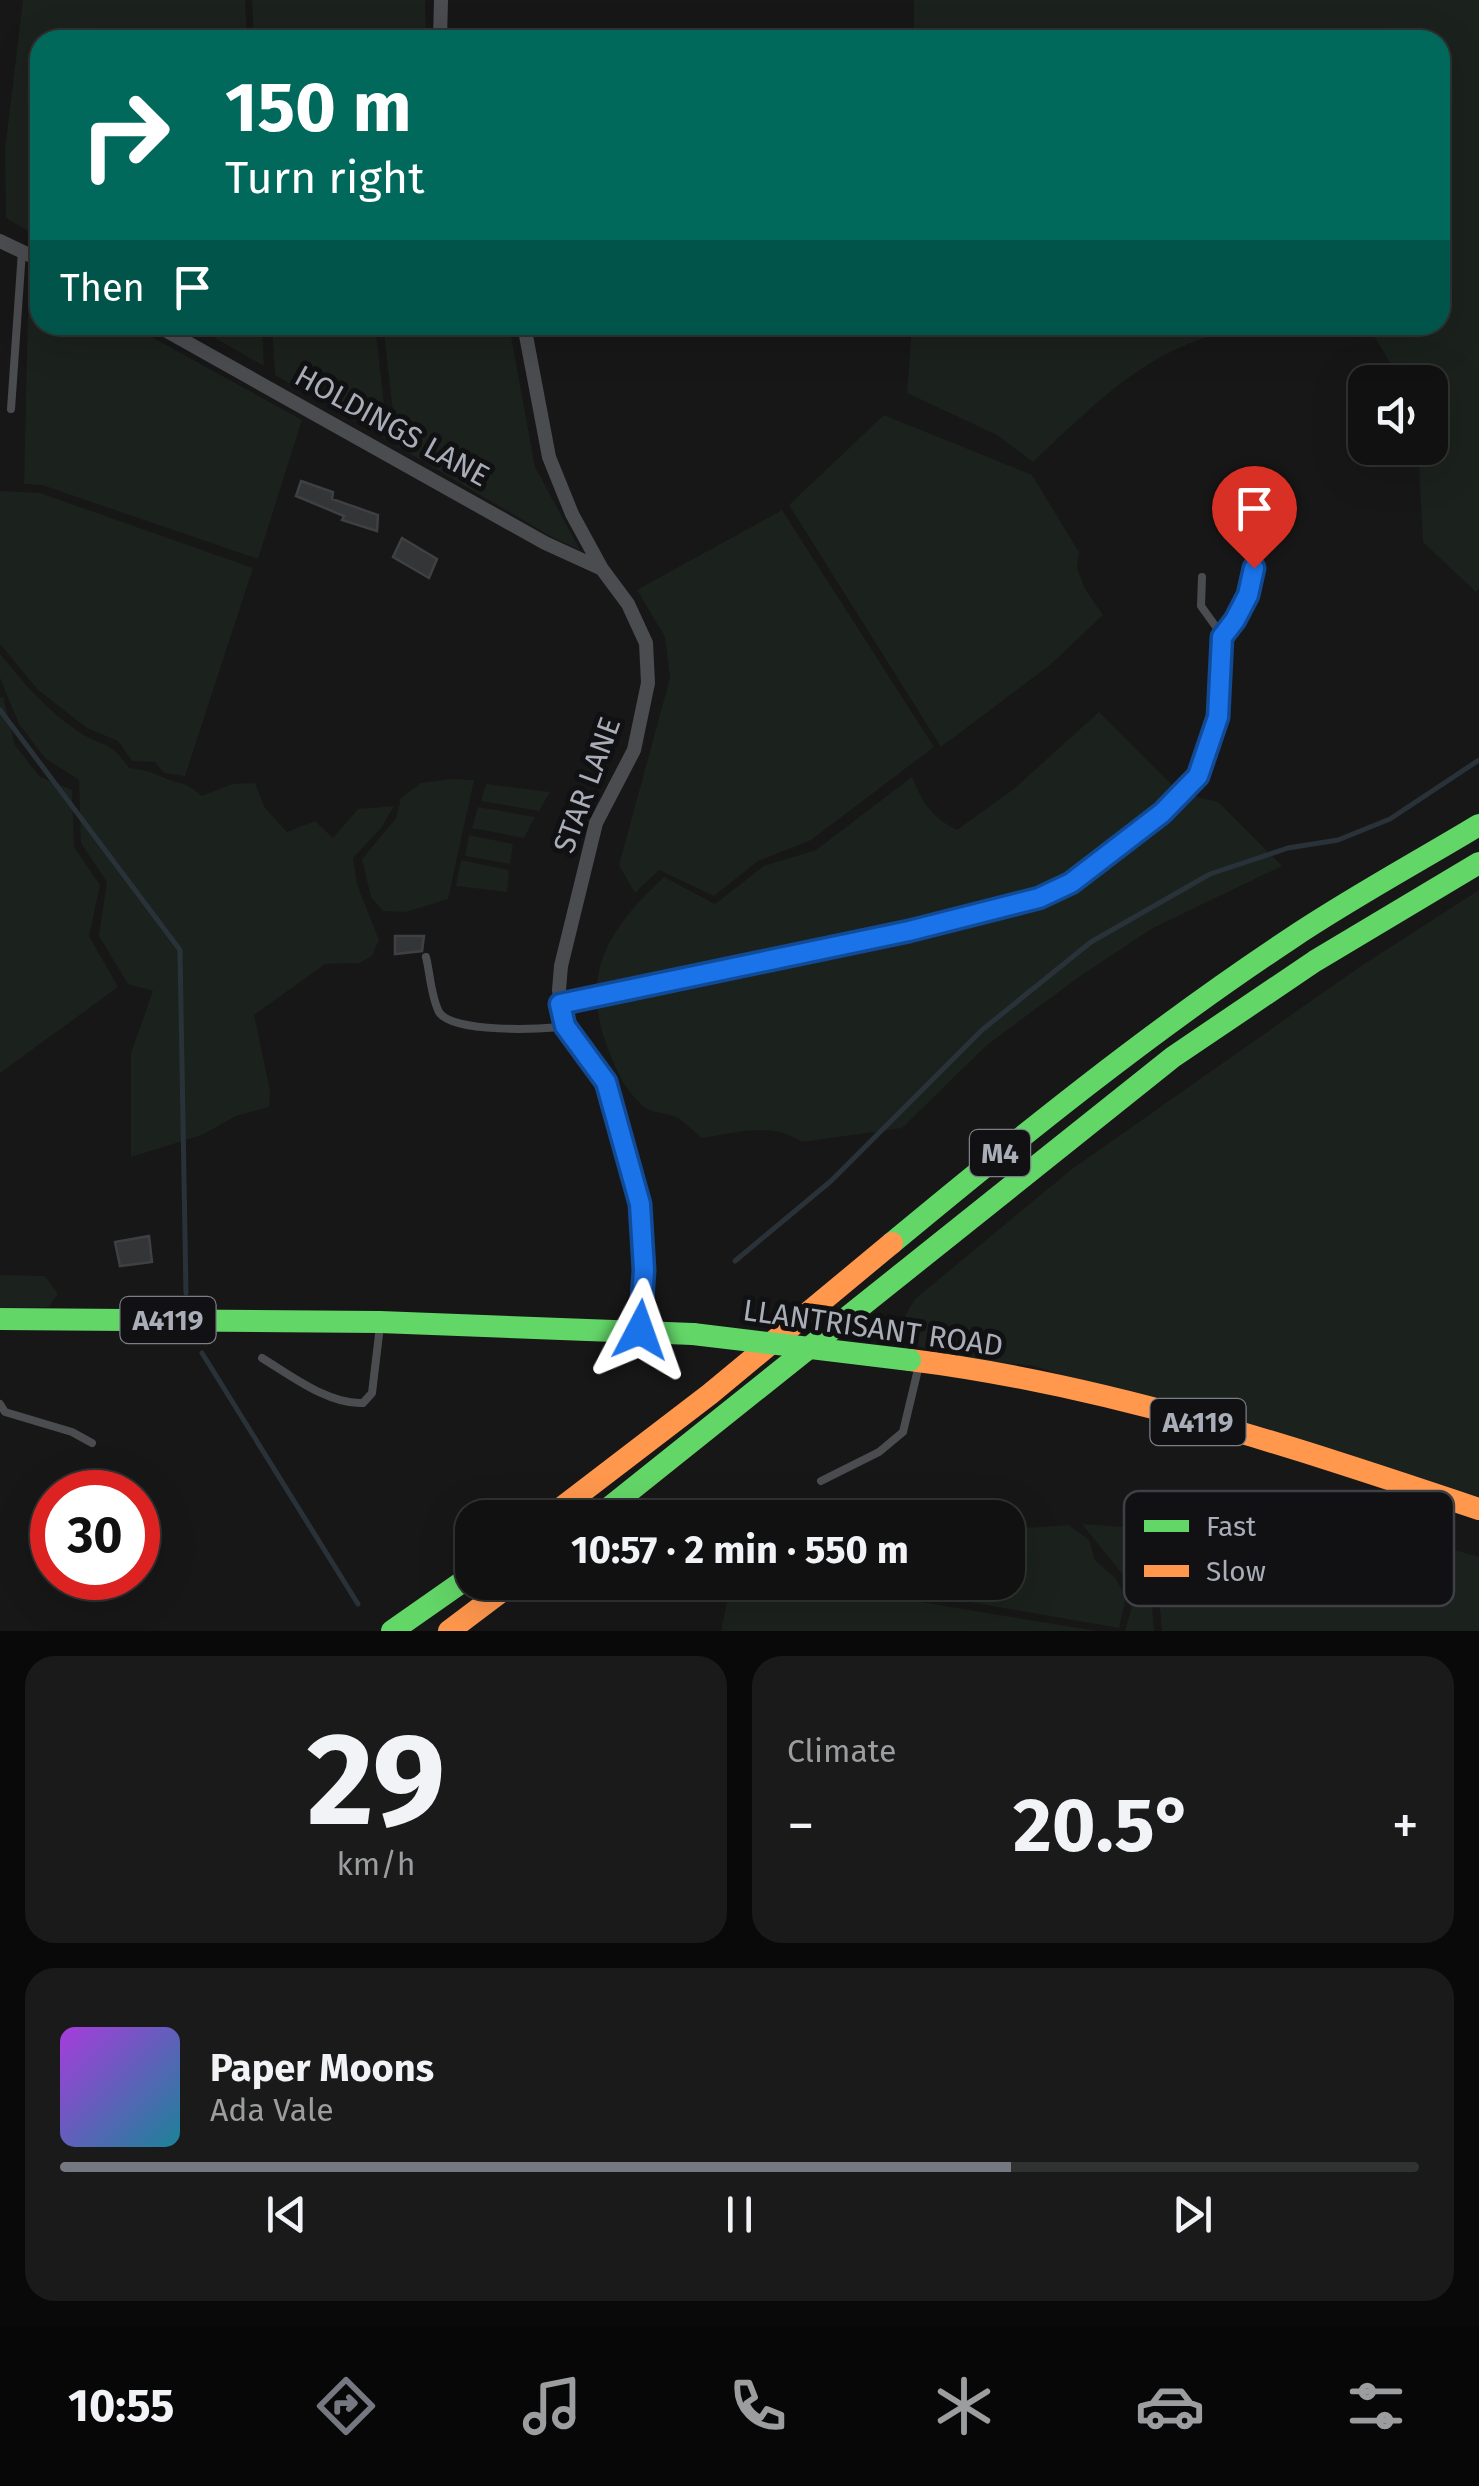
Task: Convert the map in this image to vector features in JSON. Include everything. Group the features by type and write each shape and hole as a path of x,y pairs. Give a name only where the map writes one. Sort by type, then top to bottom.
{"main road":[{"name":"M4","path":"572,1500 710,1394 997,1156 1166,1025 1293,937 1479,825"},
{"name":"M4","path":"618,1500 1172,1057 1314,960 1479,863"},
{"name":"LLANTRISANT ROAD","path":"0,1319 380,1322 640,1330 915,1360 1026,1380 1150,1409 1313,1453 1426,1491"},
{"name":"LLANTRISANT ROAD","path":"1454,1501 1479,1509"},
{"path":"392,1631 455,1587"},
{"path":"448,1631 490,1600"}],"street":[{"path":"440,0 440,30"},
{"path":"0,241 30,255"},
{"name":"HOLDINGS LANE","path":"174,335 544,543 602,570"},
{"name":"STAR LANE","path":"526,335 549,457 572,514 602,570 628,604 646,643 648,683 634,750 596,822 562,966 560,1004 565,1026 606,1082 640,1204 644,1270 640,1330"}],"lane":[{"path":"11,409 22,251"},
{"path":"560,1004 909,931 1039,898 1071,883 1162,813 1198,776 1218,717 1222,637 1248,595 1254,568"},
{"path":"1202,577 1203,611 1222,637"},
{"path":"426,956 438,1010 446,1019 508,1029 565,1026"},
{"path":"262,1358 299,1381 342,1400 363,1403 372,1394 380,1322"},
{"path":"822,1481 878,1452 902,1432 913,1402 915,1360"},
{"path":"0,1404 5,1412 72,1432 92,1443"}],"shaded area":[{"path":"23,0 245,0 246,30 30,30 30,232 6,218 5,150"},
{"path":"252,0 425,0 426,30 254,30"},
{"path":"914,0 1479,0 1476,592 1423,542 1419,465 1448,465 1448,365 1392,365 1373,335 1450,335 1450,30 914,30"},
{"path":"29,269 30,335 148,335 302,420 258,559 42,485 24,484"},
{"path":"210,335 262,335 264,366"},
{"path":"273,335 376,335 388,440 275,375"},
{"path":"384,335 511,335 535,467 580,550 550,536 397,446"},
{"path":"911,335 1217,335 1164,355 1136,372 1033,462 997,435 907,393"},
{"path":"884,415 1032,475 1079,552 1077,568 1085,589 1103,615 1050,665 941,747 789,505"},
{"path":"0,491 40,493 253,568 185,776 164,773 155,762 132,761 118,741 87,728 38,690 0,644"},
{"path":"782,510 934,747 811,840 758,861 714,896 659,870 635,893 619,865 670,678 665,637 637,590"},
{"path":"0,654 57,715 79,732 111,748 129,768 186,785 202,796 232,784 255,783 265,808 287,832 315,821 333,838 358,809 394,806 382,827 353,858 357,884 379,940 372,956 359,963 325,964 254,1015 270,1090 269,1107 236,1116 202,1135 131,1157 131,1053 153,991 128,984 99,936 107,882 81,843 79,780 45,758 19,724 0,678"},
{"path":"3,696 15,745 40,777 72,790 74,847 100,885 89,936 118,987 0,1073 0,698"},
{"path":"1099,712 1169,782 1190,795 1218,802 1282,866 1153,928 1079,977 987,1045 902,1128 802,1142 766,1130 702,1138 678,1118 647,1109 632,1094 616,1068 601,1026 598,978 613,936 664,877 715,904 764,866 816,850 912,777 929,808 957,830 1015,788"},
{"path":"474,780 448,899 406,912 383,911 371,897 362,859 396,818 401,798 421,783"},
{"path":"486,784 550,792 539,811 481,801"},
{"path":"478,807 535,817 524,838 472,828"},
{"path":"469,835 513,844 510,864 465,856"},
{"path":"461,860 509,870 507,892 456,886"},
{"path":"1479,890 1479,1497 1259,1426 1109,1390 1034,1366 962,1358 913,1345 896,1331 915,1299 1072,1169 1358,968"},
{"path":"0,1275 45,1276 58,1294 49,1307 0,1308"},
{"path":"1082,1524 1124,1527 1124,1576"},
{"path":"1069,1525 1089,1540 1095,1560 1116,1579 1124,1593 1119,1628 958,1600 1025,1600 1025,1528"},
{"path":"1454,1550 1479,1557 1479,1631 1162,1631 1160,1606 1454,1606"},
{"path":"727,1600 909,1600 1097,1631 721,1631"},
{"path":"1132,1606 1152,1606 1154,1631 1125,1631"}],"building":[{"path":"301,481 333,492 332,499 378,515 377,531 342,520 344,516 296,496"},
{"path":"402,538 437,559 429,578 393,557"},
{"path":"395,936 424,936 422,951 395,954"},
{"path":"149,1236 152,1262 120,1266 115,1242"}],"waterway":[{"path":"0,710 180,950 186,1293"},
{"path":"735,1261 831,1181 982,1030 1091,942 1210,874 1288,848 1338,840 1390,819 1479,760"},
{"path":"202,1353 358,1604"}],"traffic: fast":[{"path":"892,1243 1187,1010 1313,924 1479,825"},
{"path":"619,1500 1173,1057 1315,961 1479,863"},
{"path":"0,1319 380,1322 693,1334"},
{"path":"693,1334 910,1360"},
{"path":"392,1631 455,1587"}],"traffic: slow":[{"path":"572,1500 710,1394 892,1243"},
{"path":"910,1360 1127,1401 1424,1491"},
{"path":"1454,1501 1479,1509"},
{"path":"449,1631 490,1600"}],"route":[{"path":"640,1330 644,1270 640,1204 606,1082 565,1026 560,1004 909,931 1039,898 1071,883 1162,813 1198,776 1218,717 1222,637 1248,595 1254,568"}]}
